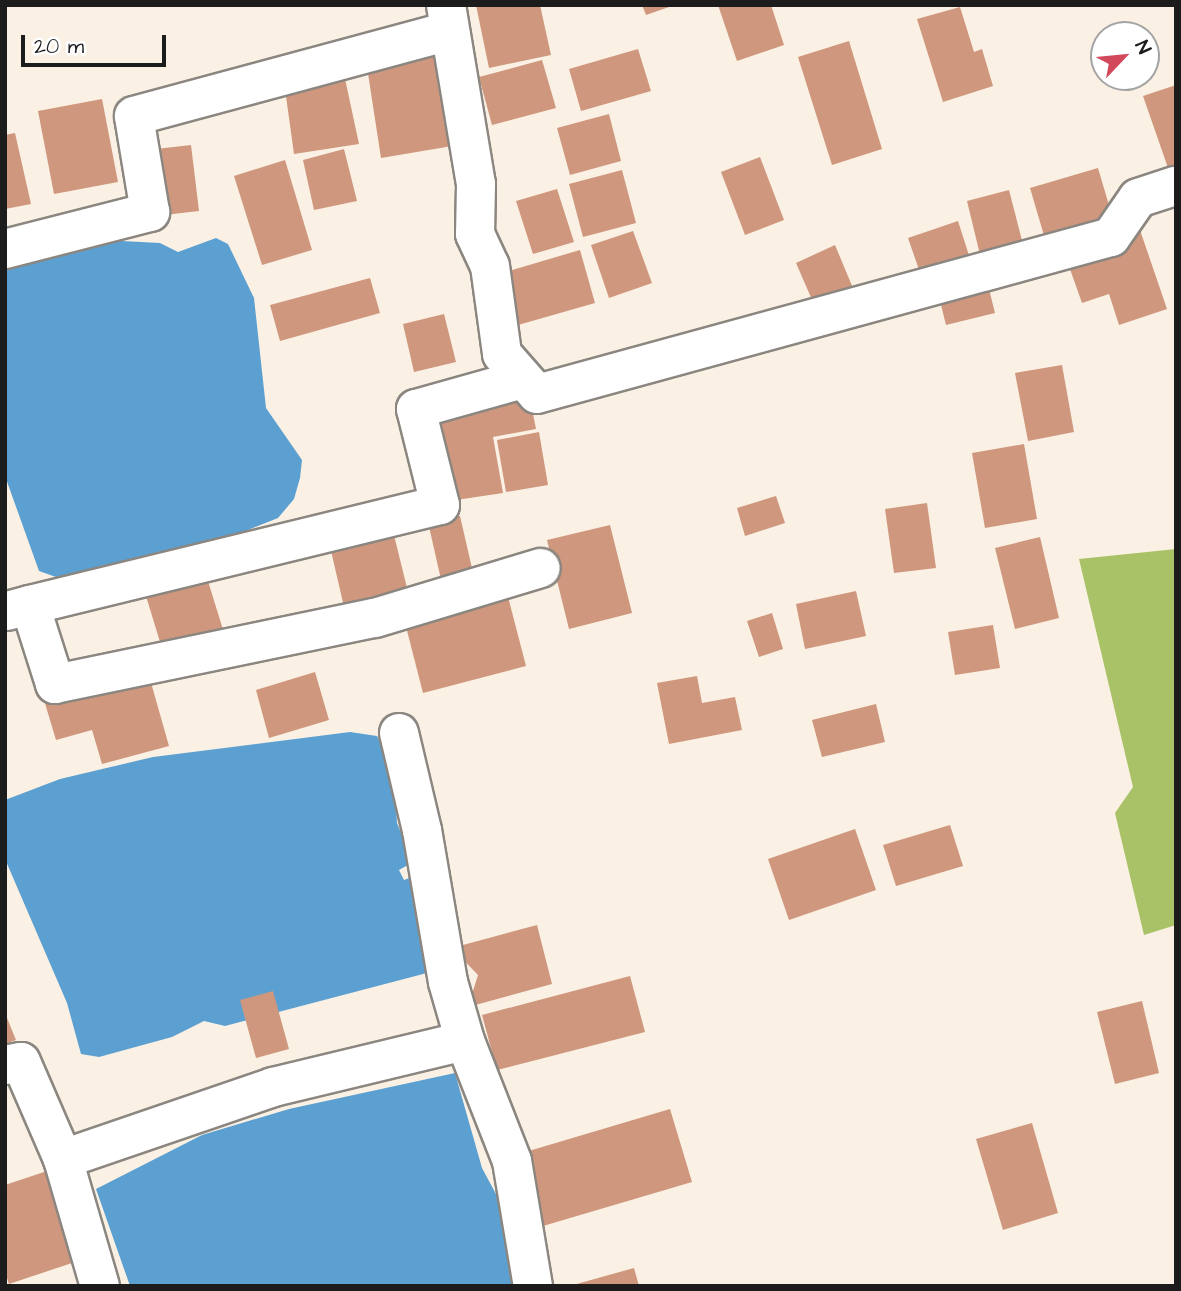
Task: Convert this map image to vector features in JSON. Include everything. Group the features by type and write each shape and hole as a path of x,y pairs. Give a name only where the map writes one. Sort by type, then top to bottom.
{"street":[{"path":"5,249 150,212 134,116 448,18 476,184 475,234 490,266 502,354 537,394 1111,237 1138,198 1176,186"},
{"path":"523,379 416,409 440,506 18,608 55,684 375,618 541,568"},
{"path":"399,733 422,830 448,982 465,1041 512,1161 533,1286"},
{"path":"63,1159 273,1087 465,1041"},
{"path":"5,1065 21,1062 63,1159 100,1286"}],"green space":[{"path":"1176,549 1176,925 1144,935 1115,813 1133,787 1079,559"}],"water":[{"path":"107,229 122,241 160,243 178,252 216,238 228,244 254,298 266,408 302,460 300,478 294,499 278,518 218,542 56,577 39,571 5,476 5,254"},
{"path":"350,732 377,736 394,768 397,823 413,862 399,870 404,880 412,877 446,968 225,1026 204,1021 172,1037 99,1057 81,1054 67,1003 5,859 5,800 60,779 153,757"},
{"path":"455,1073 482,1168 503,1207 519,1286 130,1286 96,1189 202,1135 289,1109"}],"building":[{"path":"476,5 540,5 551,55 489,68"},
{"path":"642,5 672,5 672,6 646,15"},
{"path":"718,5 771,5 784,45 737,61"},
{"path":"960,7 974,52 982,49 993,86 943,102 917,19"},
{"path":"849,41 882,149 832,165 798,57"},
{"path":"638,49 651,91 581,111 569,69"},
{"path":"443,55 458,145 381,158 367,67"},
{"path":"542,60 556,108 492,125 479,77"},
{"path":"344,74 359,144 294,154 285,89"},
{"path":"1176,85 1176,188 1143,96"},
{"path":"102,99 118,182 54,194 38,111"},
{"path":"609,114 621,161 570,175 557,128"},
{"path":"15,133 31,204 5,209 5,135"},
{"path":"191,145 199,211 164,215 156,149"},
{"path":"344,149 357,201 314,210 303,160"},
{"path":"760,157 784,220 745,235 721,172"},
{"path":"285,160 312,250 262,265 234,176"},
{"path":"1098,168 1116,229 1048,249 1030,188"},
{"path":"622,170 636,223 583,237 569,184"},
{"path":"557,189 574,242 533,254 516,201"},
{"path":"1009,190 1026,256 983,267 967,201"},
{"path":"958,221 974,271 925,287 908,238"},
{"path":"1140,230 1167,309 1119,325 1109,294 1082,303 1065,255"},
{"path":"633,231 652,283 609,298 591,245"},
{"path":"835,245 855,293 816,309 796,263"},
{"path":"580,250 595,303 511,327 495,275"},
{"path":"986,277 995,313 946,325 937,289"},
{"path":"370,278 380,313 280,341 270,305"},
{"path":"444,314 456,362 414,372 403,324"},
{"path":"1062,365 1074,432 1028,441 1015,373"},
{"path":"528,388 536,429 493,437 503,493 456,500 438,404"},
{"path":"539,432 548,485 506,492 497,440"},
{"path":"1024,444 1037,519 985,528 972,453"},
{"path":"776,496 785,523 745,536 737,508"},
{"path":"927,503 936,568 894,573 885,509"},
{"path":"460,516 474,577 442,584 428,522"},
{"path":"610,525 632,613 569,629 547,540"},
{"path":"392,527 411,604 347,620 329,542"},
{"path":"1040,537 1059,618 1015,629 995,548"},
{"path":"203,565 225,636 164,655 142,583"},
{"path":"506,589 526,666 423,693 403,615"},
{"path":"856,591 866,636 805,649 796,604"},
{"path":"772,613 783,649 759,657 747,621"},
{"path":"993,625 1000,668 955,675 948,632"},
{"path":"148,672 169,746 102,764 92,730 56,740 44,700"},
{"path":"315,672 329,720 269,738 256,690"},
{"path":"697,676 702,703 735,697 742,730 669,744 657,683"},
{"path":"876,704 885,742 822,757 812,720"},
{"path":"950,825 963,866 896,886 883,845"},
{"path":"855,829 876,890 789,920 768,859"},
{"path":"537,925 552,984 468,1007 478,975 452,948"},
{"path":"630,976 645,1032 497,1070 482,1015"},
{"path":"273,991 289,1049 256,1058 240,1000"},
{"path":"1142,1001 1159,1073 1115,1084 1097,1012"},
{"path":"5,1013 16,1040 5,1044"},
{"path":"670,1109 692,1182 543,1226 522,1153"},
{"path":"1032,1123 1058,1213 1003,1230 976,1139"},
{"path":"50,1170 81,1260 9,1284 5,1272 5,1185"},
{"path":"634,1268 639,1286 573,1286 573,1285"}]}
